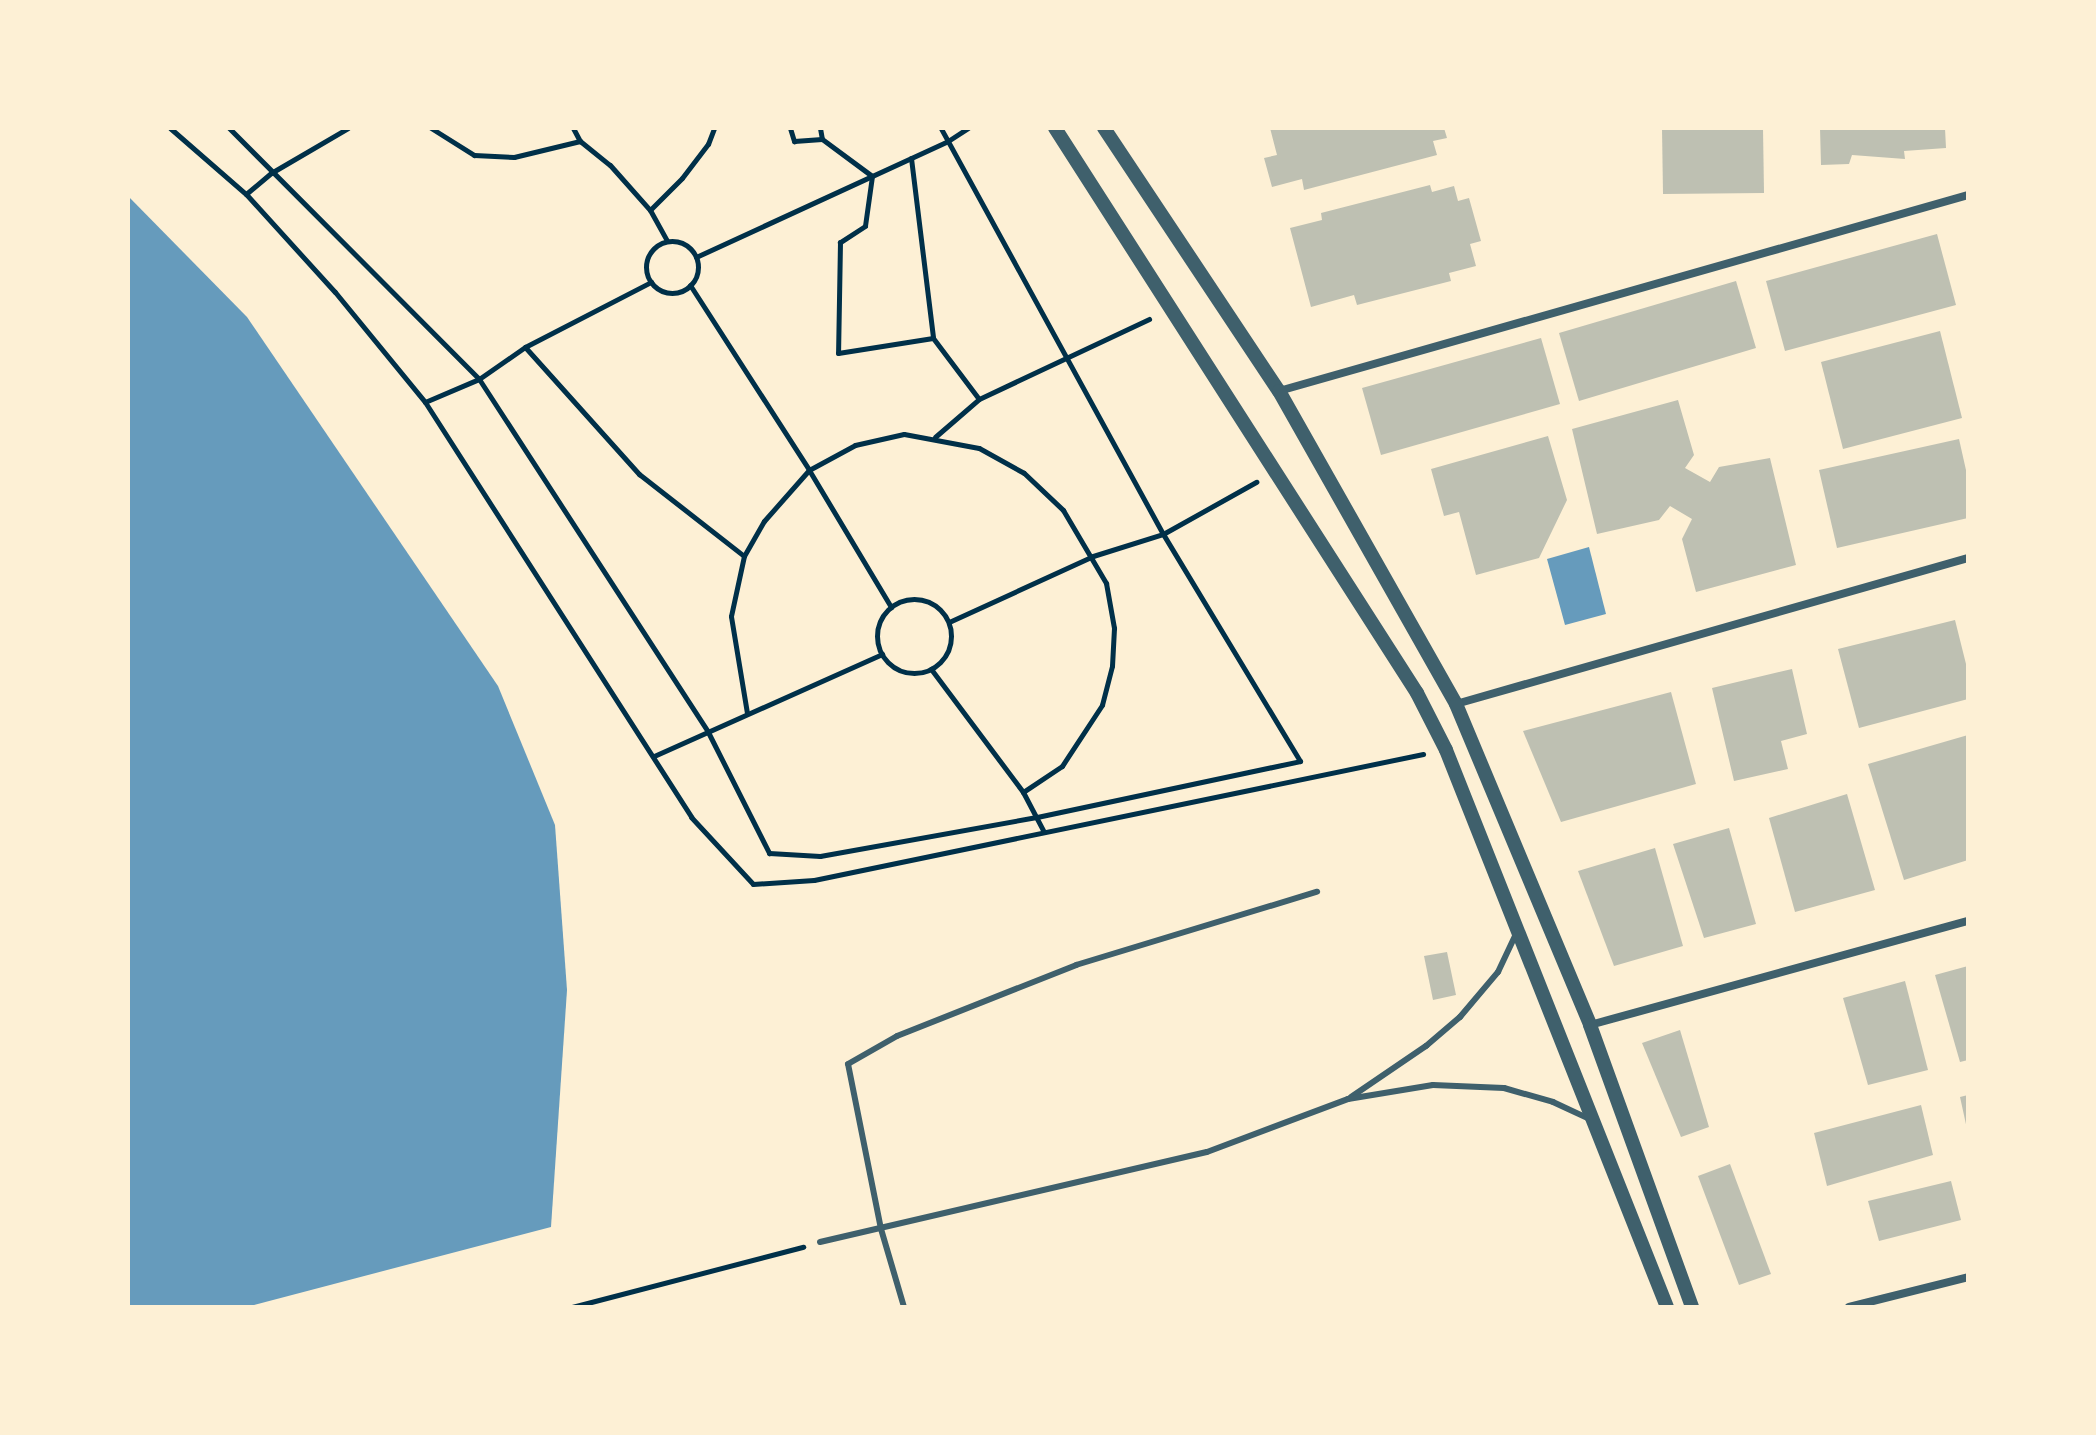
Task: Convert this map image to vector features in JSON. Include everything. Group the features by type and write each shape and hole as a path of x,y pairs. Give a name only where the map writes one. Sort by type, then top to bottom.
{"street":[{"path":"1055,128 1417,693 1446,750 1667,1307"},
{"path":"1104,128 1279,391 1456,704 1590,1025 1692,1307"},
{"path":"1279,391 1968,195"},
{"path":"1456,704 1968,558"},
{"path":"1590,1025 1968,921"},
{"path":"1849,1307 1968,1277"}],"lane":[{"path":"904,1307 881,1229 848,1064 897,1036 1076,965 1317,892"},
{"path":"1348,1099 1426,1046 1460,1017 1498,972 1517,932"},
{"path":"820,1242 1207,1152 1348,1099 1433,1085 1471,1084 1504,1088 1553,1102 1593,1121"}],"path":[{"path":"170,128 246,194 335,292 425,402 691,817 753,884 814,880 1446,750"},
{"path":"229,128 479,379 708,732 769,853 820,856 1037,817 1300,761 1163,534 941,128"},
{"path":"246,194 271,173 348,128"},
{"path":"431,128 474,155 514,157 580,141"},
{"path":"573,128 580,141 610,165 650,210 667,241"},
{"path":"650,210 682,178 708,144 714,128"},
{"path":"790,128 794,141 822,139 872,176"},
{"path":"820,128 822,139"},
{"path":"696,257 948,141 968,128"},
{"path":"911,158 933,338 979,399"},
{"path":"872,176 865,226 840,242 838,353 933,338"},
{"path":"667,241 685,244 696,257 698,272 690,285 674,292 665,292 647,275 652,250 667,241"},
{"path":"425,402 479,379 525,347 651,282"},
{"path":"690,285 809,470 891,607"},
{"path":"934,438 979,399 1171,308"},
{"path":"525,347 639,474 744,556"},
{"path":"747,713 731,616 744,556 764,521 809,470 855,445 904,434 979,448 1024,473 1063,510 1093,556 1106,583 1114,628 1112,666 1102,705 1062,766 1023,792"},
{"path":"949,622 1093,556 1163,534 1275,472"},
{"path":"923,600 934,604 949,622 949,649 931,669 920,672 899,669 882,654 878,645 879,624 891,607 901,601 923,600"},
{"path":"654,756 882,654"},
{"path":"931,669 1023,792 1044,833"},
{"path":"572,1307 820,1242"}],"water":[{"path":"128,196 247,317 498,686 555,825 567,990 551,1227 246,1307 128,1307"},
{"path":"1589,547 1606,614 1565,625 1547,559"}],"building":[{"path":"1270,128 1444,128 1447,138 1433,141 1437,155 1304,190 1302,179 1272,187 1264,158 1277,155"},
{"path":"1662,128 1763,128 1764,193 1663,194"},
{"path":"1820,128 1945,128 1946,148 1904,151 1905,159 1852,155 1849,164 1821,165"},
{"path":"1430,185 1432,192 1454,186 1458,201 1469,198 1481,241 1470,244 1476,266 1449,273 1451,281 1357,305 1354,295 1311,307 1290,228 1322,220 1321,213"},
{"path":"1937,234 1956,305 1785,351 1766,281"},
{"path":"1736,281 1756,348 1579,401 1559,333"},
{"path":"1940,331 1962,418 1843,449 1821,362"},
{"path":"1541,338 1560,404 1381,455 1362,388"},
{"path":"1678,400 1694,455 1685,468 1710,482 1719,467 1770,458 1796,565 1696,592 1682,539 1692,519 1670,506 1659,520 1597,534 1572,429"},
{"path":"1548,436 1567,500 1539,558 1476,575 1459,512 1444,516 1431,469"},
{"path":"1959,439 1968,479 1968,518 1837,548 1819,470"},
{"path":"1955,620 1968,672 1968,699 1859,728 1838,649"},
{"path":"1792,669 1807,734 1781,741 1788,769 1734,781 1712,688"},
{"path":"1671,692 1696,784 1561,822 1523,731"},
{"path":"1968,735 1968,860 1904,880 1868,764"},
{"path":"1847,794 1875,890 1795,912 1769,818"},
{"path":"1729,828 1756,924 1704,938 1673,844"},
{"path":"1655,848 1683,946 1614,966 1578,871"},
{"path":"1447,952 1456,995 1433,1000 1424,956"},
{"path":"1968,966 1968,1060 1960,1062 1935,975"},
{"path":"1905,981 1928,1070 1868,1085 1843,998"},
{"path":"1680,1030 1709,1127 1681,1137 1642,1043"},
{"path":"1968,1095 1968,1129 1967,1129 1960,1097"},
{"path":"1921,1105 1933,1155 1827,1186 1814,1133"},
{"path":"1730,1164 1771,1274 1739,1285 1698,1176"},
{"path":"1951,1181 1961,1220 1879,1241 1868,1201"}]}
